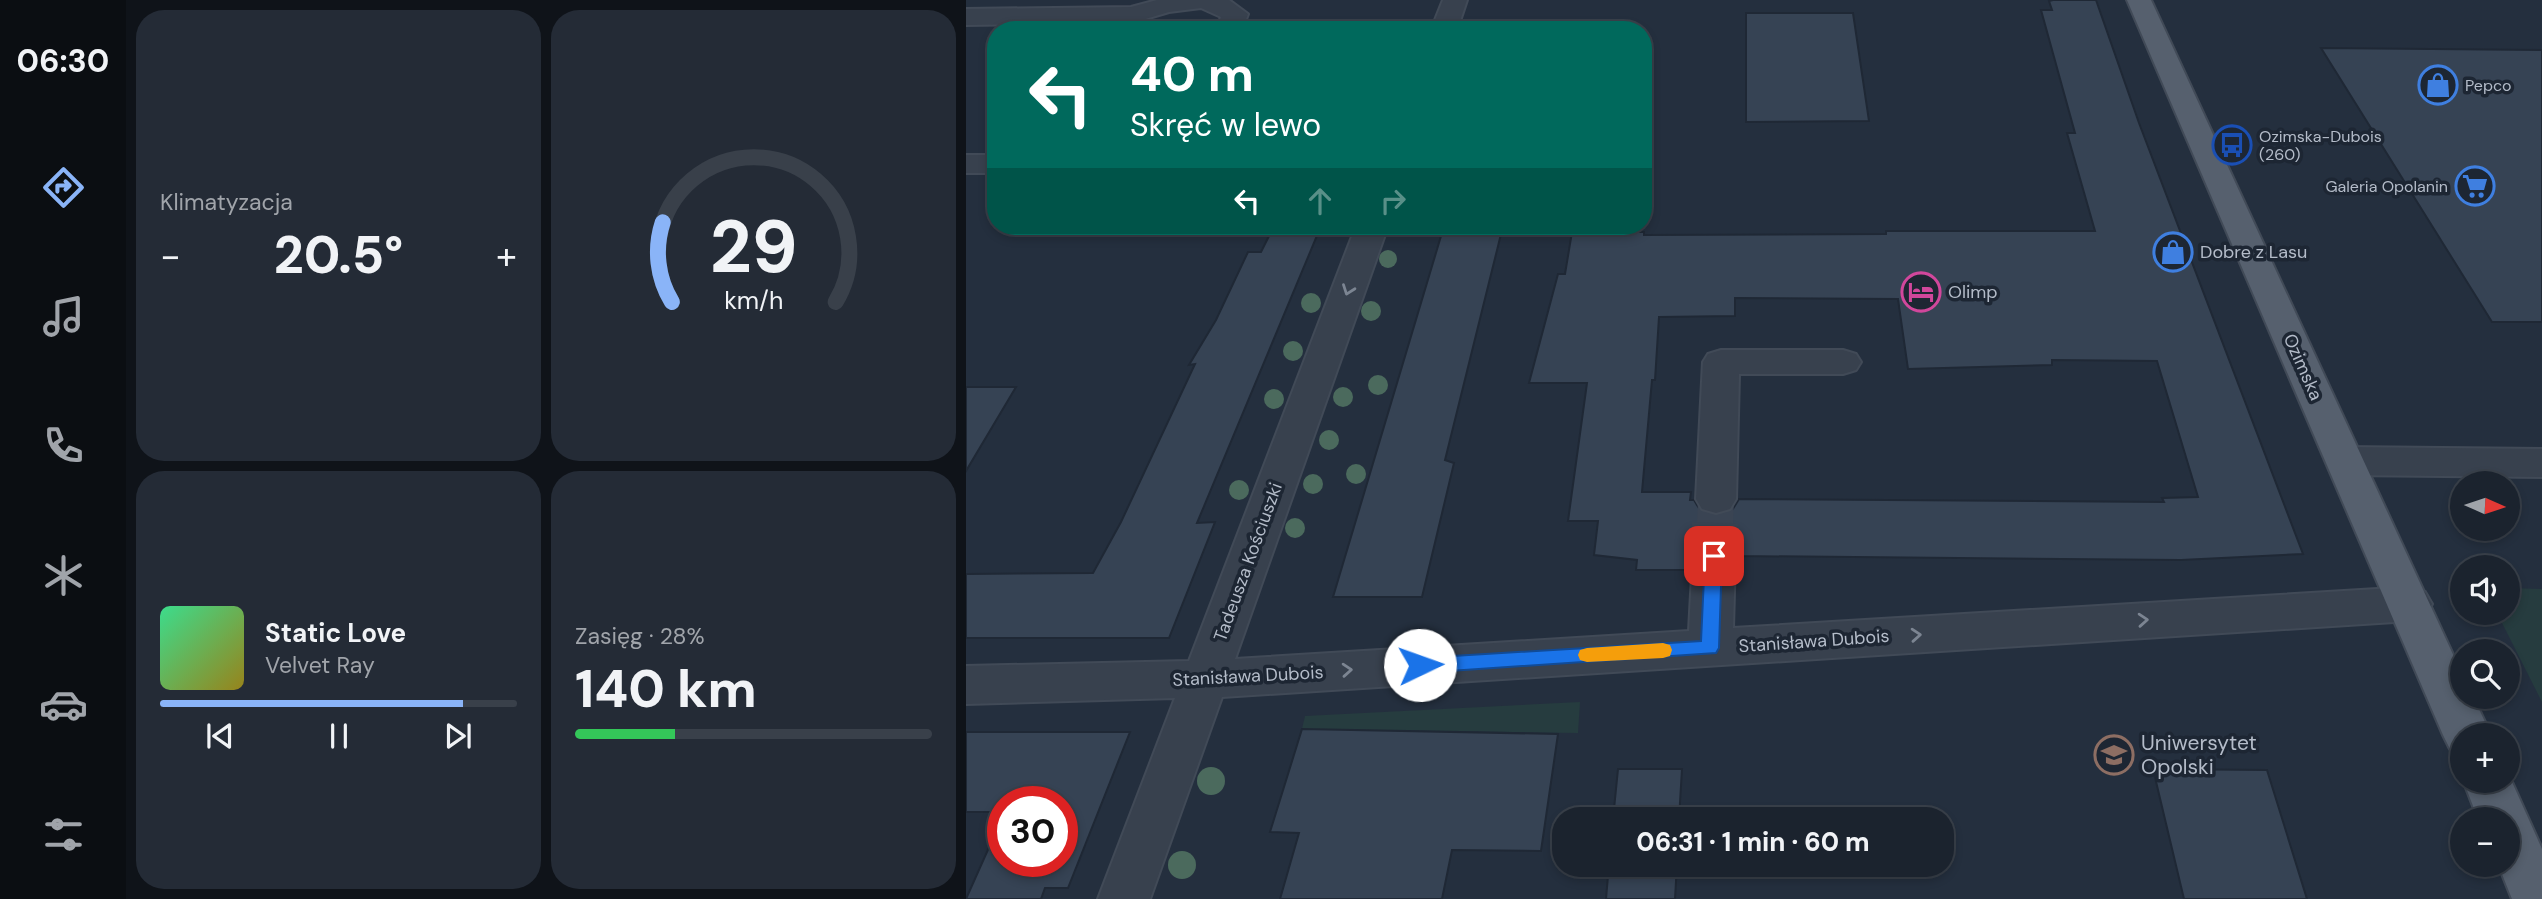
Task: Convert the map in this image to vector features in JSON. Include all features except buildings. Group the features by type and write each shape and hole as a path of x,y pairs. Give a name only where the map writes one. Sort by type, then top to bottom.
{"main road":[{"name":"Ozimska","path":"2139,0 2462,723"},
{"path":"2520,857 2538,899"}],"street":[{"path":"1447,21 1455,0"},
{"path":"1130,21 1182,2 1218,4 1235,14 1232,21"},
{"path":"966,17 1095,21"},
{"path":"966,164 987,164"},
{"name":"Tadeusza Kościuszki","path":"1124,899 1369,235"},
{"path":"1716,499 1721,362 1843,362"},
{"path":"2345,461 2542,463"},
{"path":"1710,648 1714,556"},
{"name":"Stanisława Dubois","path":"966,685 1205,679 2410,604"}],"green space":[{"path":"2520,588 2542,589 2542,702 2520,658 2520,639 2510,639 2503,625 2520,625"},
{"path":"1580,702 1578,733 1302,729 1305,716"}],"tunnel":[{"path":"1715,524 1716,499"},
{"path":"1714,556 1715,523"}],"slow traffic":[{"path":"1587,655 1663,650"}],"place":[{"name":"Pepco","path":"2438,85"},
{"name":"Ozimska-Dubois (260)","path":"2232,145"},
{"name":"Galeria Opolanin","path":"2475,186"},
{"name":"Dobre z Lasu","path":"2173,252"},
{"name":"Olimp","path":"1921,292"},
{"name":"Uniwersytet Opolski","path":"2114,755"}],"route":[{"path":"1420,665 1710,648 1714,556"}]}
